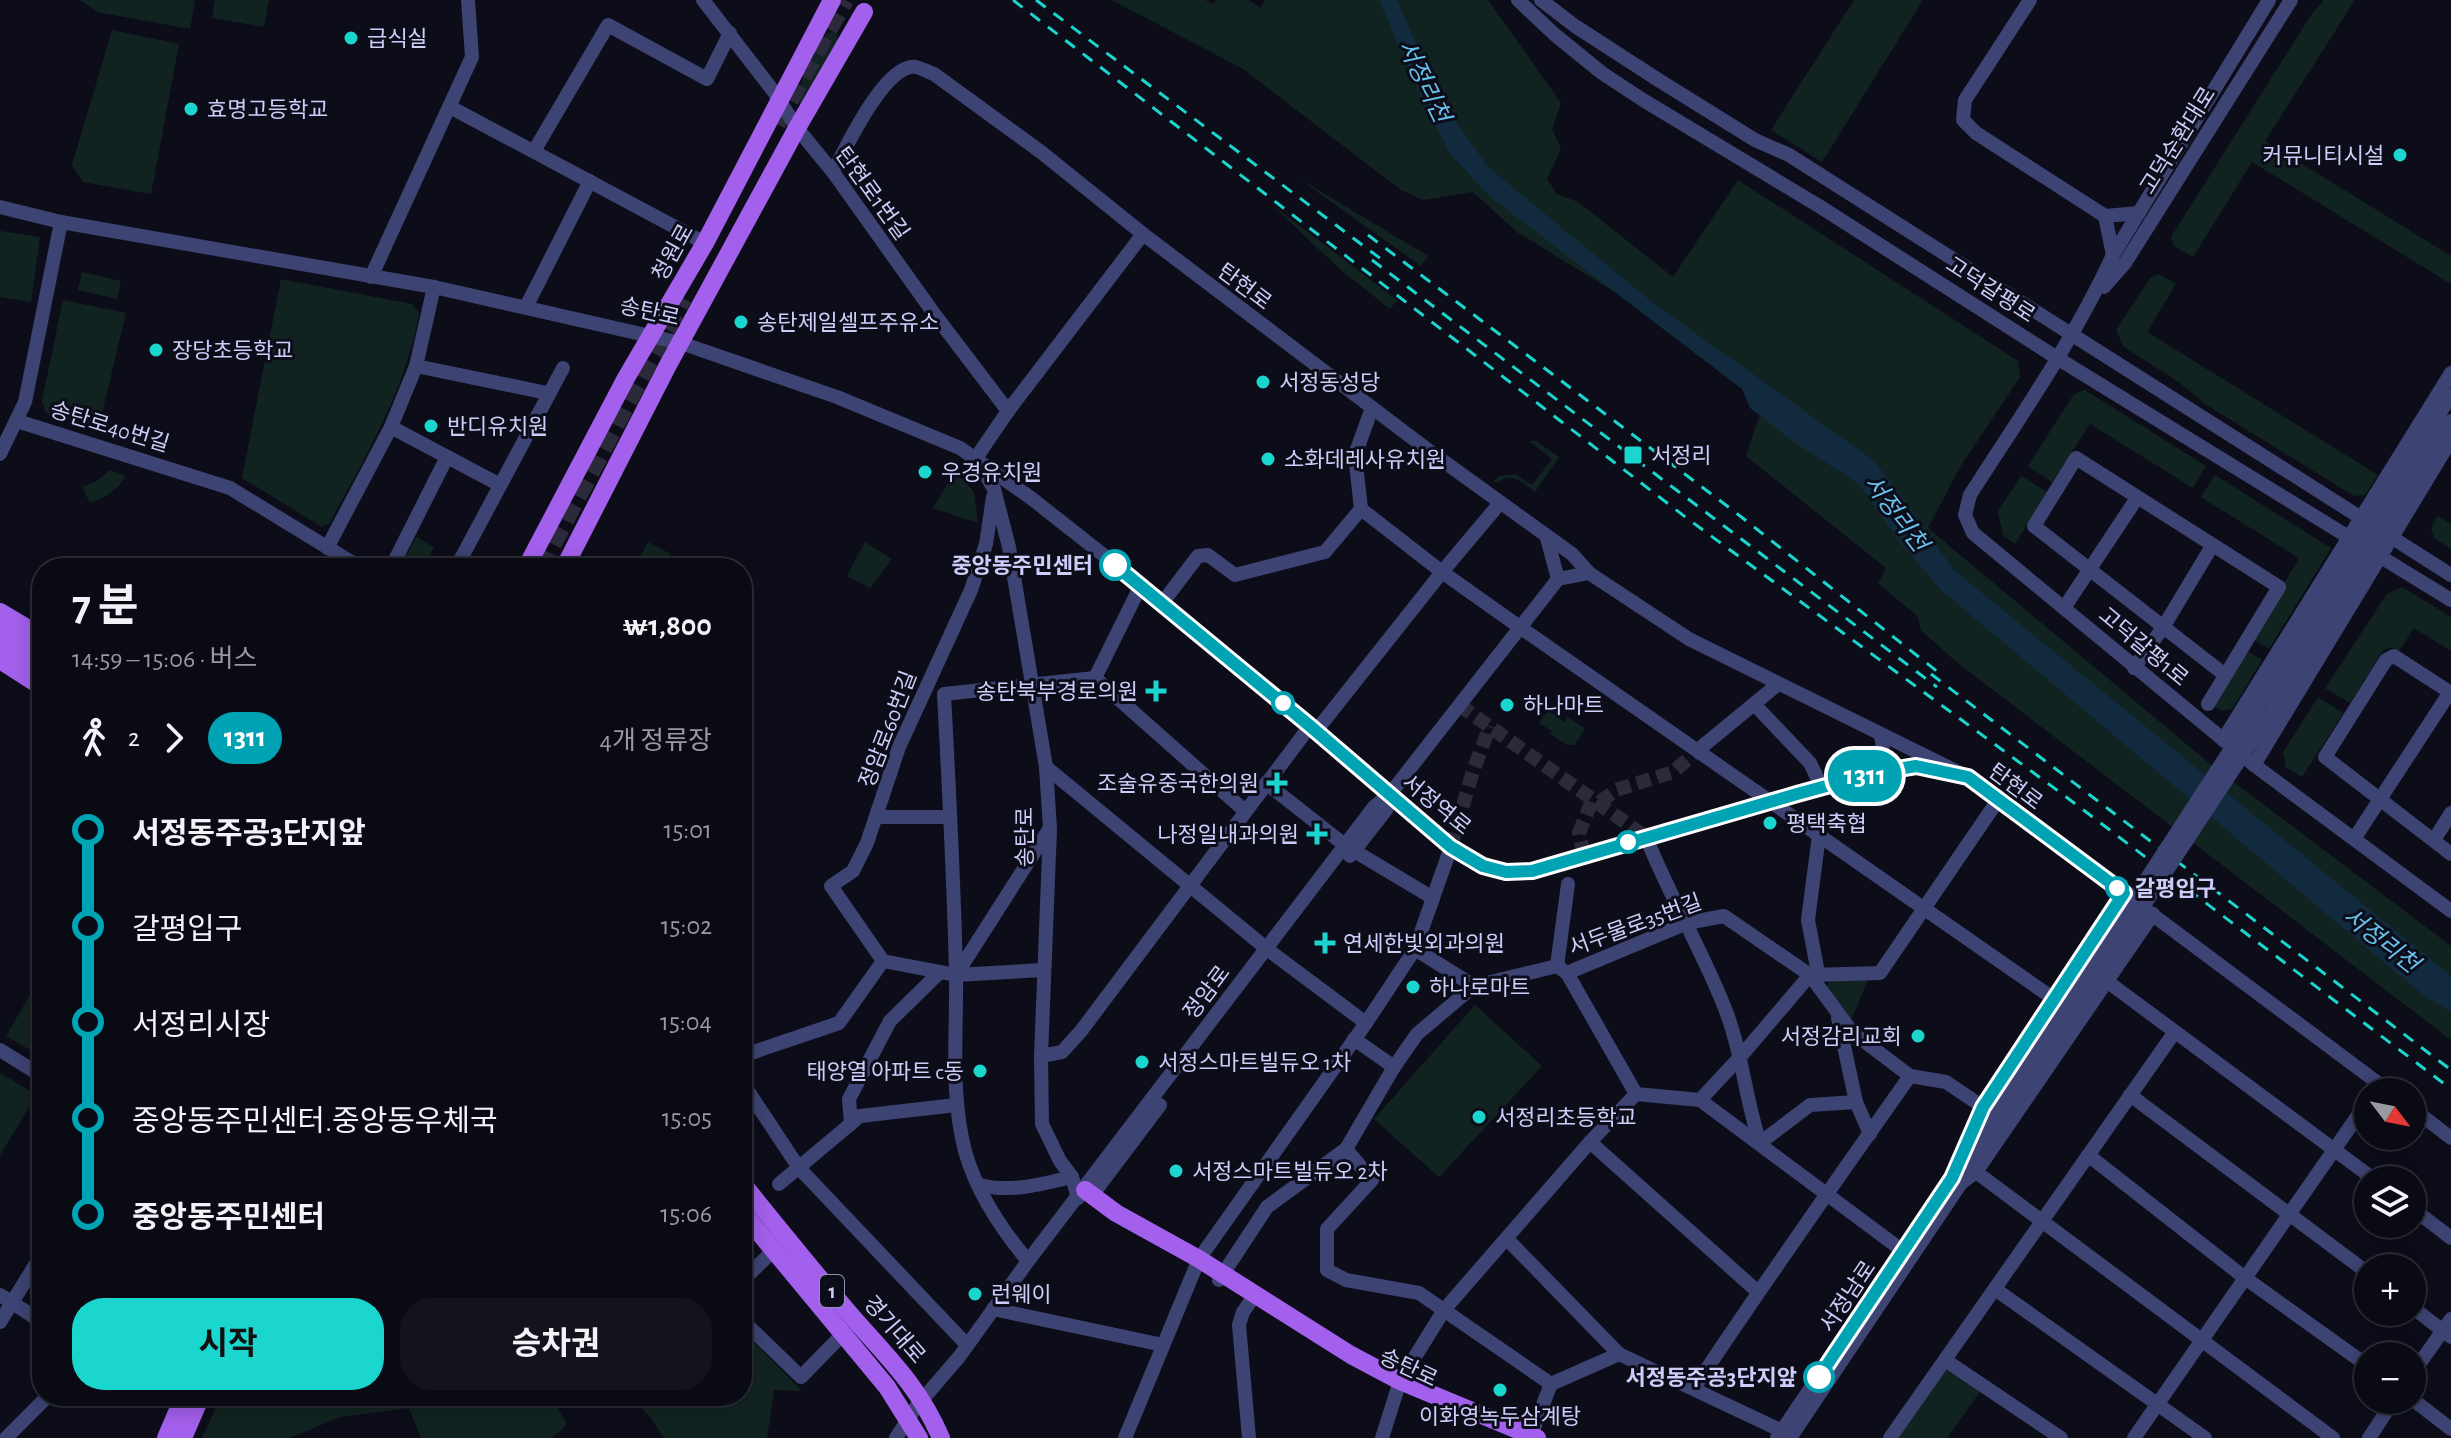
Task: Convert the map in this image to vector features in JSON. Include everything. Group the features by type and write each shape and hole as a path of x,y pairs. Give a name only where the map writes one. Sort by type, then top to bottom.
{"main road":[{"name":"청원로","path":"531,558 626,378 705,243 832,0"},
{"path":"569,558 797,128 864,12"},
{"path":"817,32 840,24 846,30 845,45"},
{"path":"626,378 635,374 645,377 653,382 655,392"},
{"path":"0,612 32,631"},
{"path":"0,627 32,647"},
{"path":"0,644 32,665"},
{"path":"0,660 32,681"},
{"name":"송탄로","path":"1082,1193 1399,1384 1509,1438"},
{"name":"경기대로","path":"752,1195 923,1399 941,1438"},
{"name":"경기대로","path":"752,1224 887,1387 919,1438"},
{"name":"송탄로","path":"1220,1278 1250,1302 1349,1364 1533,1437"},
{"path":"166,1438 180,1406"},
{"path":"183,1438 197,1406"}],"street":[{"path":"371,277 472,57 468,0"},
{"name":"탄현로1번길","path":"703,0 1008,411"},
{"name":"고덕갈평로","path":"1518,0 1554,34 1612,80 2451,600"},
{"name":"고덕갈평로","path":"1541,0 1649,74 1755,140 1785,153 2451,575"},
{"path":"2030,0 1965,100 1963,120 1976,133 2105,216 2139,213"},
{"name":"고덕순환대로","path":"2057,358 2093,299 2113,255 2269,0"},
{"name":"고덕순환대로","path":"2093,299 2132,253 2291,0"},
{"path":"534,151 608,25 707,79 730,33"},
{"name":"탄현로","path":"833,172 885,86 901,70 915,67 934,74 1372,408 1579,560 1589,573 1689,639 1968,777 2367,1078"},
{"path":"450,107 705,243"},
{"path":"526,307 590,181"},
{"name":"송탄로","path":"0,207 61,222 434,287 681,343 837,397 960,448 976,458 994,489 1009,547 1046,767 1050,829 1043,970 1042,1124 1060,1161 1082,1193"},
{"path":"2105,216 2113,255"},
{"name":"송탄로40번길","path":"61,222 25,402 17,421 230,488 344,558"},
{"path":"976,458 1008,411 1143,234"},
{"path":"327,548 391,427 416,366 434,287"},
{"name":"고덕갈평1로","path":"2057,358 1970,495 1965,515 1973,533 2254,765 2450,908"},
{"path":"416,366 547,393"},
{"path":"461,558 563,368"},
{"path":"2223,740 2451,373"},
{"path":"1956,1180 2264,698 2451,395"},
{"path":"1372,408 1355,455 1361,509 1521,628 2054,999"},
{"path":"0,454 17,421"},
{"path":"1956,1180 2274,708 2451,421"},
{"path":"391,427 500,485"},
{"path":"2254,765 2451,440"},
{"path":"396,558 447,457"},
{"name":"서정역로","path":"976,458 1163,602 1451,847 1483,866 1506,872 1532,871 1874,773 1916,766 1968,777"},
{"path":"2208,704 2279,587 2076,458 2034,526 2225,675"},
{"name":"정암로60번길","path":"883,961 831,886 853,871 878,817 899,747 971,590 986,544 994,489"},
{"path":"2064,608 2137,498"},
{"path":"1041,1056 1062,1052 1081,1031 1266,783 1500,503"},
{"path":"1163,602 1198,556 1208,555 1235,575 1325,552 1361,509"},
{"path":"1547,538 1558,579"},
{"path":"2134,668 2164,626 2212,546"},
{"path":"1552,559 1563,548"},
{"path":"896,1438 908,1417 967,1345 1028,1261 1350,848 1374,807 1390,794 1558,579 1589,573"},
{"path":"1095,678 1141,585"},
{"path":"2354,839 2381,800 2450,693 2394,656 2386,660 2325,757 2381,800 2434,840 2451,854"},
{"path":"2271,666 2304,686"},
{"path":"1028,1261 1004,1233 980,1185 966,1153 956,1105 956,975 944,694 1095,678 1245,811"},
{"path":"1698,750 1777,685"},
{"path":"1754,704 1810,763 1822,788"},
{"path":"1874,773 1883,748 1880,734"},
{"path":"1046,767 1270,951 1366,1023"},
{"path":"1266,783 1350,848 1433,898"},
{"path":"1700,1100 1814,974 1880,973 1998,800"},
{"path":"2434,840 2451,813"},
{"path":"878,817 950,817"},
{"path":"956,975 1050,829"},
{"path":"1814,974 1808,920 1819,835"},
{"path":"1646,837 1725,1007 1741,1056 1750,1113 1760,1143"},
{"path":"1125,1438 1198,1263 1415,949 1451,847"},
{"path":"1568,884 1562,970 1636,1094"},
{"path":"1956,1180 1983,1107 2124,893"},
{"path":"1956,1180 1976,1172 2153,914"},
{"name":"서두물로35번길","path":"1220,1278 1267,1207 1346,1149 1417,1034 1474,986 1562,970 1687,923 1724,916 1814,974 1852,1032 1910,1076 1946,1082 1983,1107"},
{"path":"1415,949 1474,986"},
{"path":"752,1053 839,1023 883,961 956,975 1043,970"},
{"path":"851,1124 849,1099 890,1021 940,972"},
{"path":"2108,982 2357,1166"},
{"name":"서두물로35번길","path":"1837,1013 1856,1102 1870,1134"},
{"path":"1890,1438 2174,1033"},
{"path":"1354,1039 1394,1067"},
{"path":"0,1050 32,1070"},
{"path":"1694,1388 1910,1076"},
{"path":"1636,1094 1700,1100 1903,1251"},
{"path":"1382,1438 1399,1384 1444,1310 1590,1142 1636,1094"},
{"path":"2130,1095 2354,1262"},
{"path":"752,1097 799,1168 967,1345"},
{"path":"1760,1143 1810,1105 1856,1102"},
{"path":"779,1184 860,1116 956,1105"},
{"path":"2426,1119 2451,1138"},
{"path":"2134,1438 2354,1121"},
{"path":"1590,1142 1758,1292"},
{"path":"1346,1149 1372,1180 1327,1229 1327,1270 1346,1280 1419,1293 1551,1384"},
{"path":"2088,1155 2245,1278 2354,1356"},
{"path":"1976,1172 2333,1438"},
{"name":"서정남로","path":"1788,1436 1903,1251 1956,1180"},
{"name":"서정남로","path":"1788,1436 1956,1180"},
{"path":"980,1185 993,1189 1028,1187 1082,1193"},
{"path":"2426,1219 2451,1238"},
{"path":"1507,1239 1619,1354 1788,1436"},
{"path":"752,1271 774,1250"},
{"path":"0,1322 6,1298 32,1266"},
{"path":"1995,1289 2205,1438"},
{"path":"6,1298 32,1315"},
{"path":"1249,1438 1239,1325 1250,1302"},
{"path":"993,1309 1163,1345"},
{"path":"2426,1316 2448,1329 2426,1356"},
{"name":"경기대로","path":"752,1330 801,1377 843,1334"},
{"path":"1533,1437 1551,1384 1619,1354"},
{"path":"1945,1360 2061,1438"},
{"path":"6,1438 38,1406"},
{"path":"2426,1410 2451,1429"},
{"path":"2369,1438 2385,1414"}],"green space":[{"path":"80,0 195,0 190,29 97,12"},
{"path":"215,0 269,0 264,27 212,18"},
{"path":"1112,0 1205,0 1213,4 1216,0 1249,0 1260,8 1265,0 1488,0 1561,103 1552,129 1561,149 1547,179 1557,194 1578,202 1673,277 1738,180 2018,361 2020,377 1960,467 1928,528 2210,764 2451,946 2451,1040 1954,660 1921,630 1918,617 1878,583 1886,568 1746,456 1766,395 1649,313 1517,232 1473,192 1423,200 1401,190 1243,69"},
{"path":"1854,0 1923,0 1822,162 1771,130"},
{"path":"2324,0 2355,0 2265,141 2451,256 2451,284 2252,162 2193,257 2174,246 2171,237 2311,15"},
{"path":"112,30 179,44 151,194 83,182 72,165"},
{"path":"835,32 839,39 801,106 800,88 807,68 827,33"},
{"path":"1298,178 1428,256 1421,266"},
{"path":"1271,204 1397,300 1390,309 1342,271"},
{"path":"0,231 40,237 31,302 0,297"},
{"path":"82,272 121,281 117,299 78,290"},
{"path":"2159,274 2176,284 2147,332 2378,475 2365,495 2354,496 2205,404 2180,383 2123,346 2116,330 2150,278"},
{"path":"281,279 412,304 419,312 395,395 357,474 329,524 322,527 242,478"},
{"path":"63,300 126,313 99,426 46,413 42,401"},
{"path":"2085,390 2206,466 2193,488 2090,424 2052,482 2028,466 2074,394"},
{"path":"1529,441 1536,441 1559,457 1535,492 1512,478 1497,483 1493,481 1499,476 1515,474 1532,485 1552,459"},
{"path":"110,470 126,476 111,493 90,503 82,487 95,482"},
{"path":"955,471 974,492 978,523 933,508"},
{"path":"2215,475 2331,548 2269,649 2251,638 2299,558 2201,497"},
{"path":"2021,476 2047,492 2015,544 2003,536 1998,511"},
{"path":"2438,516 2451,524 2451,549 2434,538 2431,528"},
{"path":"416,537 434,547 428,558 405,558"},
{"path":"648,542 671,554 669,558 640,558"},
{"path":"865,542 892,559 870,588 847,576"},
{"path":"2402,587 2451,617 2451,651 2414,628 2399,651 2393,647 2383,650 2350,703 2325,688 2387,594"},
{"path":"2244,649 2262,660 2232,709 2222,711 2211,704"},
{"path":"2318,697 2343,713 2302,777 2286,768 2283,752"},
{"path":"1548,710 1564,722 1568,717 1585,729 1574,745 1567,745 1539,723"},
{"path":"1829,976 1870,976 1850,1022 1828,987"},
{"path":"32,991 32,1051 6,1036"},
{"path":"1475,1005 1542,1066 1439,1177 1374,1119"},
{"path":"0,1073 32,1092 32,1103 0,1155"},
{"path":"752,1340 802,1391 774,1390 767,1438 664,1438 640,1406 752,1406"},
{"path":"1946,1365 1982,1389 1947,1438 1894,1438"},
{"path":"216,1406 557,1406 567,1424 552,1438 421,1438 409,1408 340,1417 290,1438 202,1438"}],"water":[{"name":"서정리천","path":"1379,0 1397,0 1441,101 1488,167 1652,302 1873,460 1954,570 2451,976 2451,1012 2423,995 1941,590 1902,545 1859,484 1794,442 1750,408 1742,389 1494,200 1451,155 1425,106"}],"tunnel":[{"path":"777,124 845,0"},
{"path":"545,558 683,298"},
{"path":"1459,705 1646,837"},
{"path":"1451,847 1490,726"},
{"path":"1600,802 1616,790 1673,772 1698,750"},
{"path":"1584,855 1579,833 1593,798"}],"railway":[{"path":"1013,0 1688,519 2061,793 2451,1089"},
{"path":"1036,0 1385,262"},
{"path":"1368,235 1735,512 1943,676"},
{"path":"1372,260 1937,687"},
{"path":"1931,674 2451,1070"}],"bus line":[{"name":"1311","path":"1115,565 1163,602 1451,847 1483,866 1506,872 1532,871 1797,794 1874,773 1916,766 1968,777 2124,893 1983,1107 1952,1178 1819,1377"}],"place":[{"name":"급식실","path":"351,38"},
{"name":"효명고등학교","path":"191,109"},
{"name":"커뮤니티시설","path":"2400,155"},
{"name":"송탄제일셀프주유소","path":"741,322"},
{"name":"장당초등학교","path":"156,350"},
{"name":"서정동성당","path":"1263,382"},
{"name":"반디유치원","path":"431,426"},
{"name":"서정리","path":"1633,455"},
{"name":"소화데레사유치원","path":"1268,459"},
{"name":"우경유치원","path":"925,472"},
{"name":"중앙동주민센터","path":"1115,565"},
{"name":"송탄북부경로의원","path":"1156,691"},
{"name":"하나마트","path":"1507,705"},
{"name":"조술유중국한의원","path":"1277,783"},
{"name":"평택축협","path":"1770,823"},
{"name":"나정일내과의원","path":"1317,834"},
{"name":"갈평입구","path":"2117,888"},
{"name":"연세한빛외과의원","path":"1325,943"},
{"name":"하나로마트","path":"1413,987"},
{"name":"서정감리교회","path":"1918,1036"},
{"name":"서정스마트빌듀오 1차","path":"1142,1062"},
{"name":"태양열 아파트 c동","path":"980,1071"},
{"name":"서정리초등학교","path":"1479,1117"},
{"name":"서정스마트빌듀오 2차","path":"1176,1171"},
{"name":"런웨이","path":"975,1294"},
{"name":"서정동주공3단지앞","path":"1819,1377"},
{"name":"이화영녹두삼계탕","path":"1500,1390"}]}
